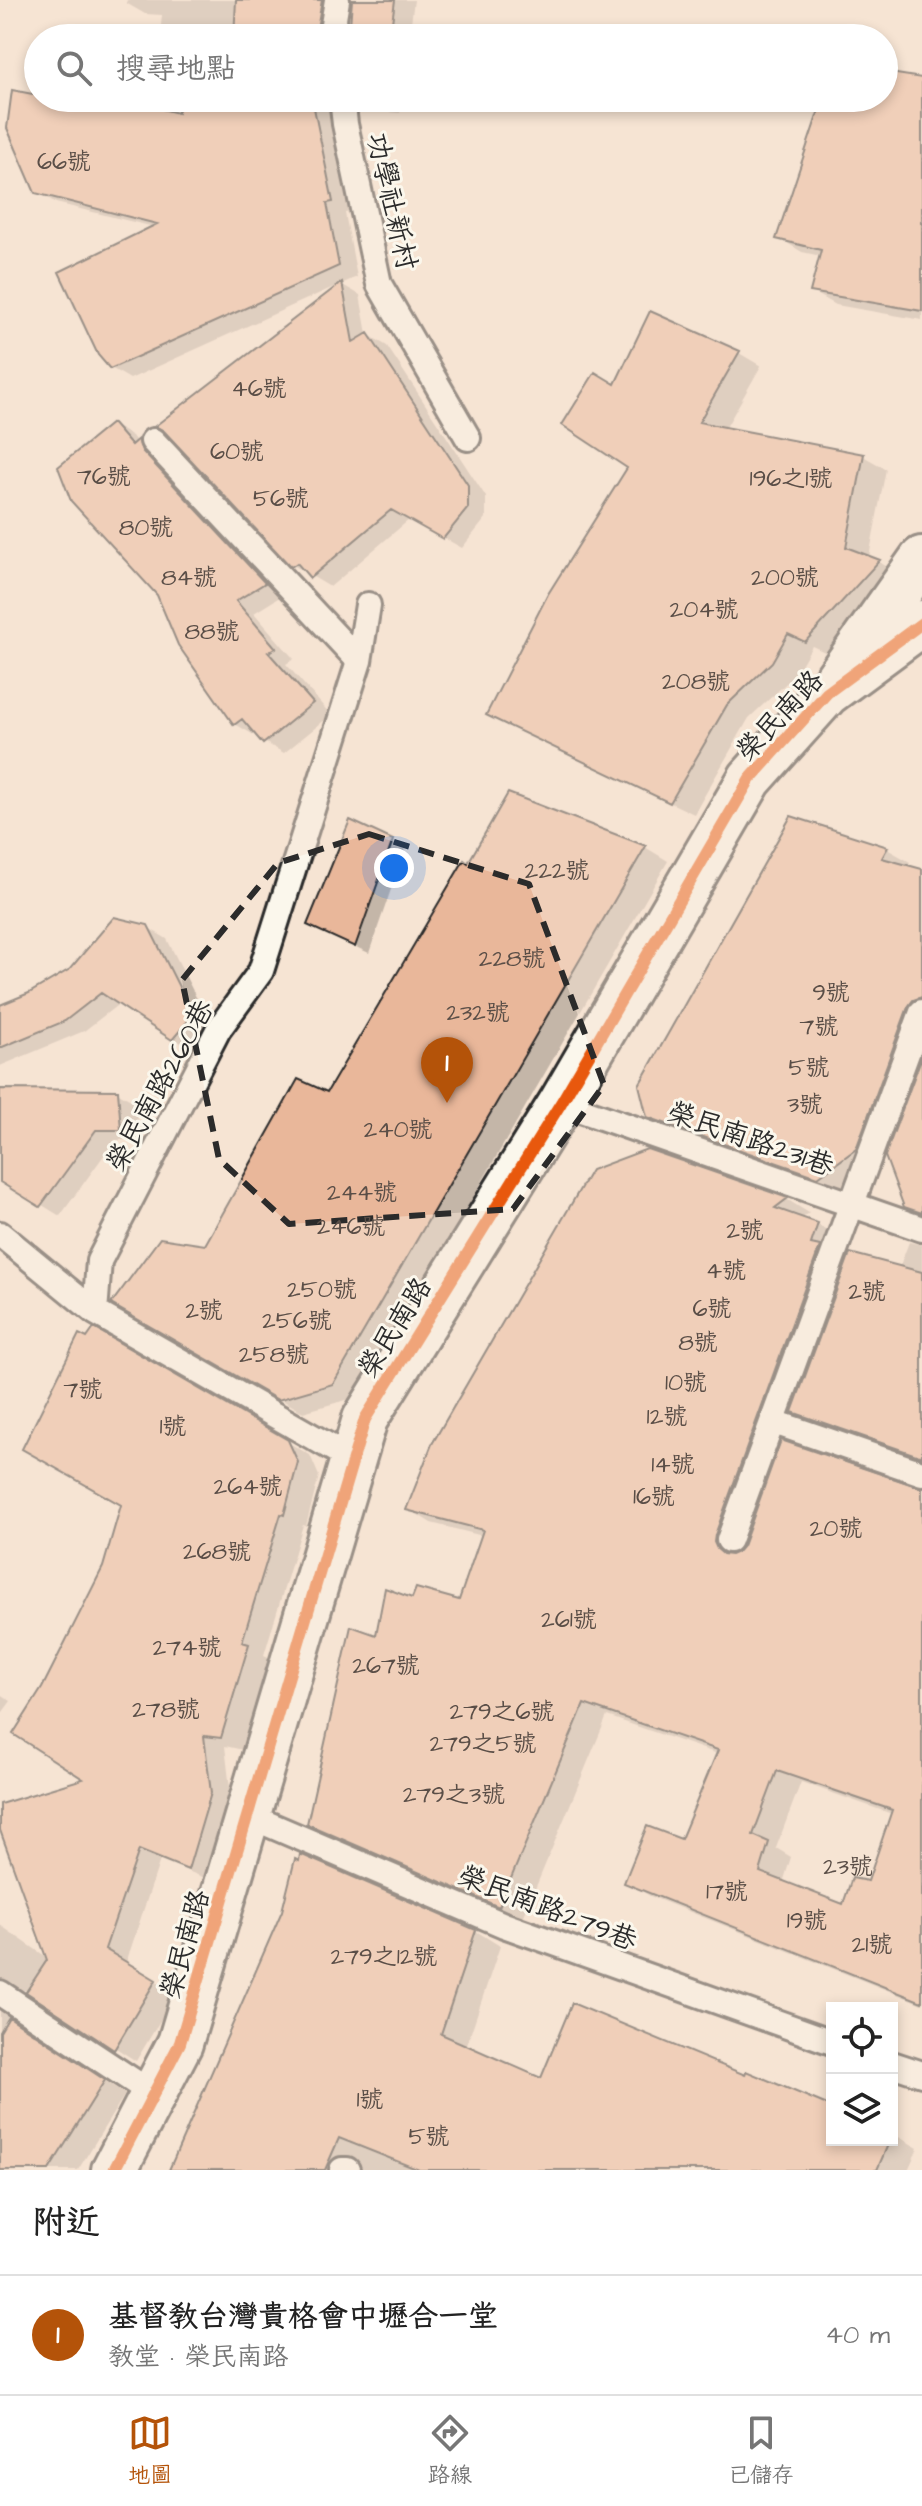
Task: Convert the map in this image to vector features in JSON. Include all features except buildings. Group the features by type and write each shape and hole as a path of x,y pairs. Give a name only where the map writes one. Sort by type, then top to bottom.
{"street":[{"path":"827,693 922,559"},
{"name":"榮民南路","path":"114,2170 180,2043 365,1419 561,1103 750,779 827,693 922,623"}],"lane":[{"path":"333,24 337,0"},
{"name":"功學社新村","path":"344,112 379,284 468,438"},
{"path":"153,441 359,661"},
{"name":"榮民南路260巷","path":"95,1312 99,1261 218,1030 261,971 359,661 368,605"},
{"path":"729,1540 922,1012"},
{"name":"榮民南路231巷","path":"561,1103 922,1229"},
{"path":"0,1234 95,1312 353,1460"},
{"path":"774,1422 922,1473"},
{"name":"榮民南路279巷","path":"247,1815 504,1925 826,2040"},
{"path":"0,1993 153,2094"},
{"path":"898,2066 922,2074"}],"highlighted area":[{"path":"369,834 529,884 604,1085 513,1209 289,1224 219,1159 182,980 278,863"}],"cycle path":[{"path":"114,2170 180,2043 365,1419 561,1103 750,779 827,693 922,623"}],"place":[{"name":"基督教台灣貴格會中壢合一堂","path":"447,1103"}]}
